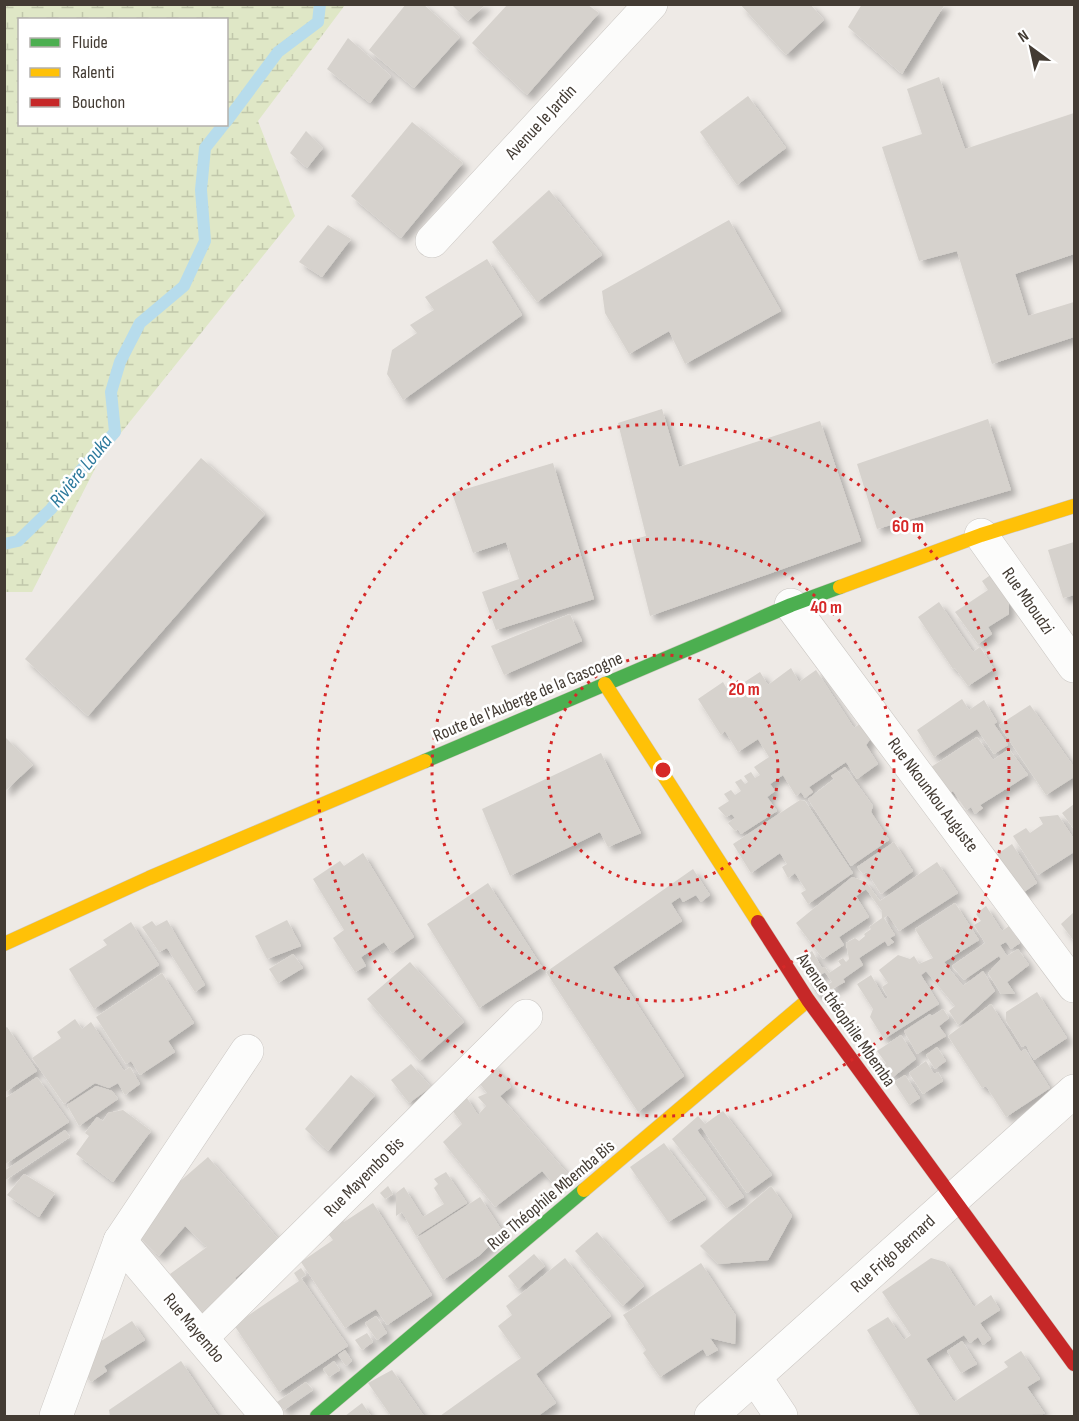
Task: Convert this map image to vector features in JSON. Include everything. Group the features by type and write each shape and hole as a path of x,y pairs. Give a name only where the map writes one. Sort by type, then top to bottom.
{"street":[{"name":"Avenue le Jardin","path":"432,241 651,4"},
{"name":"Route de l'Auberge de la Gascogne","path":"4,944 160,873 791,605 981,536 1074,506"},
{"name":"Rue Mboudzi","path":"981,536 1074,666"},
{"name":"Rue Nkounkou Auguste","path":"791,605 1074,986"},
{"name":"Avenue théophile Mbemba","path":"605,684 808,1000 1074,1364"},
{"name":"Rue Théophile Mbemba Bis","path":"317,1416 808,1000"},
{"name":"Rue Mayembo Bis","path":"202,1337 526,1016"},
{"path":"56,1416 120,1241 247,1051"},
{"name":"Rue Frigo Bernard","path":"711,1416 1074,1091"},
{"name":"Rue Mayembo","path":"120,1241 267,1416"},
{"path":"755,1377 781,1416"}],"green space":[{"path":"5,4 345,5 258,121 295,216 100,459 32,592 4,592"}],"building":[{"path":"406,4 423,4 460,37 414,88 369,50"},
{"path":"451,4 486,4 468,21"},
{"path":"740,4 810,4 824,20 786,55"},
{"path":"862,4 945,4 902,74 848,27"},
{"path":"507,5 588,5 599,13 527,95 472,43"},
{"path":"348,38 391,76 370,103 327,69"},
{"path":"939,77 965,149 1074,113 1074,254 1015,274 1028,316 1074,302 1074,337 992,364 957,251 919,261 882,147 922,134 907,89"},
{"path":"748,96 786,148 737,185 700,132"},
{"path":"412,122 463,163 401,238 351,196"},
{"path":"306,131 323,148 307,168 290,153"},
{"path":"549,190 602,255 537,302 492,242"},
{"path":"729,220 781,311 685,364 669,331 629,354 605,313 602,291"},
{"path":"328,225 351,239 322,277 299,262"},
{"path":"487,259 522,315 403,400 387,374 392,350 417,333 410,325 434,310 425,297"},
{"path":"662,409 679,467 820,421 861,541 650,616 631,540 646,536 618,423"},
{"path":"988,419 1011,490 877,529 857,464"},
{"path":"201,458 265,514 88,716 25,659"},
{"path":"553,463 594,599 496,630 482,592 519,579 506,542 473,553 452,493"},
{"path":"1074,542 1074,595 1063,598 1048,550"},
{"path":"992,574 1009,600 1009,614 988,627 992,634 978,644 955,612 988,590 982,581"},
{"path":"939,602 973,652 980,647 994,669 968,686 955,668 953,669 918,617"},
{"path":"570,614 582,641 504,675 491,646"},
{"path":"791,668 799,682 816,670 854,728 861,723 871,738 866,745 878,764 857,779 846,762 809,787 813,792 805,798 801,792 796,796 783,775 770,784 775,791 767,797 777,811 741,834 738,829 735,831 728,823 735,818 732,814 726,817 718,808 729,801 724,794 731,790 735,795 741,791 735,782 741,779 745,784 748,782 744,776 751,772 755,778 760,775 754,767 769,757 758,739 738,752 725,731 721,735 698,699 723,682 731,696 740,691 737,687 760,672 768,685"},
{"path":"962,699 969,710 984,700 997,722 994,724 1008,745 994,754 977,729 934,757 917,730"},
{"path":"1030,705 1074,767 1074,777 1046,795 999,725"},
{"path":"4,736 33,765 4,792"},
{"path":"977,737 993,760 1009,749 1028,775 980,805 983,808 975,814 971,807 966,810 953,791 943,798 925,771"},
{"path":"601,753 641,833 608,847 600,832 510,876 482,809"},
{"path":"845,767 873,806 871,812 889,840 851,866 808,799 834,779 831,776"},
{"path":"800,800 805,801 853,873 808,904 801,893 806,890 795,873 788,878 782,867 787,864 780,853 751,873 733,844"},
{"path":"1074,804 1074,829 1062,813"},
{"path":"1058,815 1074,839 1074,852 1038,875 1013,836 1026,828 1030,833 1043,824 1039,817"},
{"path":"894,842 913,871 881,894 867,872 863,874 857,867"},
{"path":"1012,844 1037,883 1018,896 993,857"},
{"path":"363,853 414,937 392,953 384,942 361,957 366,966 355,972 333,938 344,930 313,879 340,861 344,866"},
{"path":"937,862 958,893 899,931 888,915 884,918 895,935 890,938 894,942 888,946 885,941 859,958 863,965 843,979 845,982 818,996 810,983 816,978 823,988 832,982 825,972 815,978 802,958 812,951 822,968 825,967 829,973 841,965 838,961 843,958 846,962 849,959 846,943 855,938 859,941 865,936 864,934 871,929 869,927 882,918 882,911 866,889 856,896 869,917 839,937 844,945 823,959 796,923 852,877 866,882 880,901"},
{"path":"693,869 710,895 701,902 696,895 683,902 680,897 671,903 682,921 613,967 684,1076 638,1112 546,972"},
{"path":"488,883 542,967 479,1008 427,924"},
{"path":"955,903 979,940 944,962 963,986 983,971 995,991 958,1025 949,1011 955,1006 926,971 921,975 939,1004 884,1039 870,1017 873,1009 857,984 871,975 885,999 888,998 882,987 888,983 879,970 898,955 910,959 914,956 919,964 933,958 915,929"},
{"path":"986,906 1002,931 1009,926 1020,943 1011,949 1006,942 1000,945 1007,956 1018,949 1029,965 1007,982 1015,994 1001,994 988,973 1001,959 999,956 964,980 952,966 985,943 974,925 981,921 976,914"},
{"path":"1074,912 1074,941 1061,924"},
{"path":"167,920 205,985 195,992 167,948 159,952 142,927 152,921 156,926"},
{"path":"287,920 301,946 267,959 255,936"},
{"path":"131,922 159,965 94,1009 69,969 107,945 103,940"},
{"path":"293,954 303,968 278,983 269,969"},
{"path":"410,962 464,1022 420,1061 367,999"},
{"path":"162,973 194,1023 168,1041 175,1052 140,1075 131,1061 126,1064 96,1017"},
{"path":"1037,992 1067,1038 1034,1060 1026,1045 1022,1047 1006,1021 1006,1012"},
{"path":"991,1004 1021,1052 1025,1049 1050,1088 1006,1117 986,1086 982,1088 948,1036"},
{"path":"943,1009 949,1018 939,1026 946,1036 917,1054 904,1031 930,1014 932,1016"},
{"path":"75,1019 82,1029 91,1022 124,1071 130,1067 140,1084 125,1095 118,1083 109,1088 95,1083 64,1104 32,1058 61,1038 57,1032"},
{"path":"7,1027 37,1071 4,1093 4,1029"},
{"path":"901,1035 916,1059 893,1077 883,1068 886,1063 877,1051"},
{"path":"937,1047 946,1061 935,1069 926,1055"},
{"path":"926,1061 934,1074 938,1072 943,1081 923,1094 909,1073"},
{"path":"491,1062 511,1087 500,1096 568,1174 554,1184 542,1171 495,1207 443,1142 462,1124 450,1107 465,1095 478,1115 486,1106 478,1097 487,1093 474,1076"},
{"path":"411,1064 431,1087 409,1103 391,1080"},
{"path":"351,1075 375,1095 328,1151 305,1129"},
{"path":"905,1075 920,1098 909,1105 894,1082"},
{"path":"37,1077 69,1122 4,1165 4,1099"},
{"path":"96,1086 112,1091 118,1099 79,1126 67,1105"},
{"path":"123,1110 151,1131 113,1182 76,1154 89,1136 85,1133 97,1117 103,1121 108,1113"},
{"path":"723,1111 772,1175 747,1193 701,1127 697,1130 744,1197 726,1208 672,1139 698,1116 705,1124"},
{"path":"65,1130 70,1137 4,1181 4,1171"},
{"path":"664,1143 706,1199 668,1222 630,1167"},
{"path":"208,1157 280,1241 235,1278 241,1286 205,1321 170,1274 207,1247 185,1226 159,1256 136,1234 156,1202"},
{"path":"446,1172 467,1203 416,1236 402,1212 396,1216 396,1193 404,1187 423,1217 444,1204 434,1188 438,1184 434,1179"},
{"path":"24,1174 55,1193 39,1217 7,1195"},
{"path":"388,1186 393,1194 385,1199 380,1193"},
{"path":"771,1186 792,1216 768,1260 718,1264 700,1246"},
{"path":"480,1197 503,1232 480,1255 443,1280 417,1238"},
{"path":"373,1203 432,1295 387,1325 376,1309 345,1328 301,1262 333,1240 329,1235 331,1221 340,1215 344,1222"},
{"path":"597,1232 644,1286 623,1306 575,1251"},
{"path":"534,1254 545,1266 518,1289 508,1276"},
{"path":"565,1258 611,1316 536,1374 556,1403 538,1416 440,1416 521,1358 498,1326 512,1315 506,1306"},
{"path":"931,1258 945,1262 974,1307 991,1295 1000,1310 980,1323 991,1339 983,1345 978,1337 970,1343 964,1335 926,1359 954,1402 1008,1367 1004,1362 1021,1351 1040,1379 1027,1387 1045,1414 920,1416 867,1330 888,1317 904,1340 911,1335 882,1292"},
{"path":"701,1263 736,1316 735,1344 710,1338 718,1350 707,1356 703,1349 660,1377 643,1353 646,1350 623,1315"},
{"path":"301,1268 306,1275 301,1278 348,1346 279,1392 234,1325 299,1281 294,1273"},
{"path":"376,1316 387,1333 377,1340 365,1323"},
{"path":"132,1321 145,1340 104,1366 107,1371 91,1382 77,1362 92,1347"},
{"path":"367,1333 373,1342 362,1350 355,1340"},
{"path":"962,1341 977,1364 961,1373 947,1351"},
{"path":"345,1350 352,1361 346,1366 338,1355"},
{"path":"181,1361 218,1416 110,1416 109,1410"},
{"path":"334,1361 340,1370 329,1377 323,1369"},
{"path":"392,1370 424,1416 391,1416 368,1383"},
{"path":"306,1382 313,1390 284,1410 277,1402"},
{"path":"362,1403 371,1416 345,1416"}],"waterway":[{"name":"Rivière Louka","path":"228,119 278,52 318,22 320,4"},
{"name":"Rivière Louka","path":"4,544 18,541 51,509 115,432 111,392 120,362 140,323 184,286 205,241 201,190 205,148 222,126"}],"traffic: fast":[{"path":"425,761 791,605 840,587"},
{"path":"317,1416 584,1190"}],"traffic: slow":[{"path":"840,587 981,535 1074,506"},
{"path":"605,684 758,922"},
{"path":"4,944 149,878 425,761"},
{"path":"584,1190 808,1000"}],"traffic: jam":[{"path":"758,922 808,1000 1074,1364"}]}
